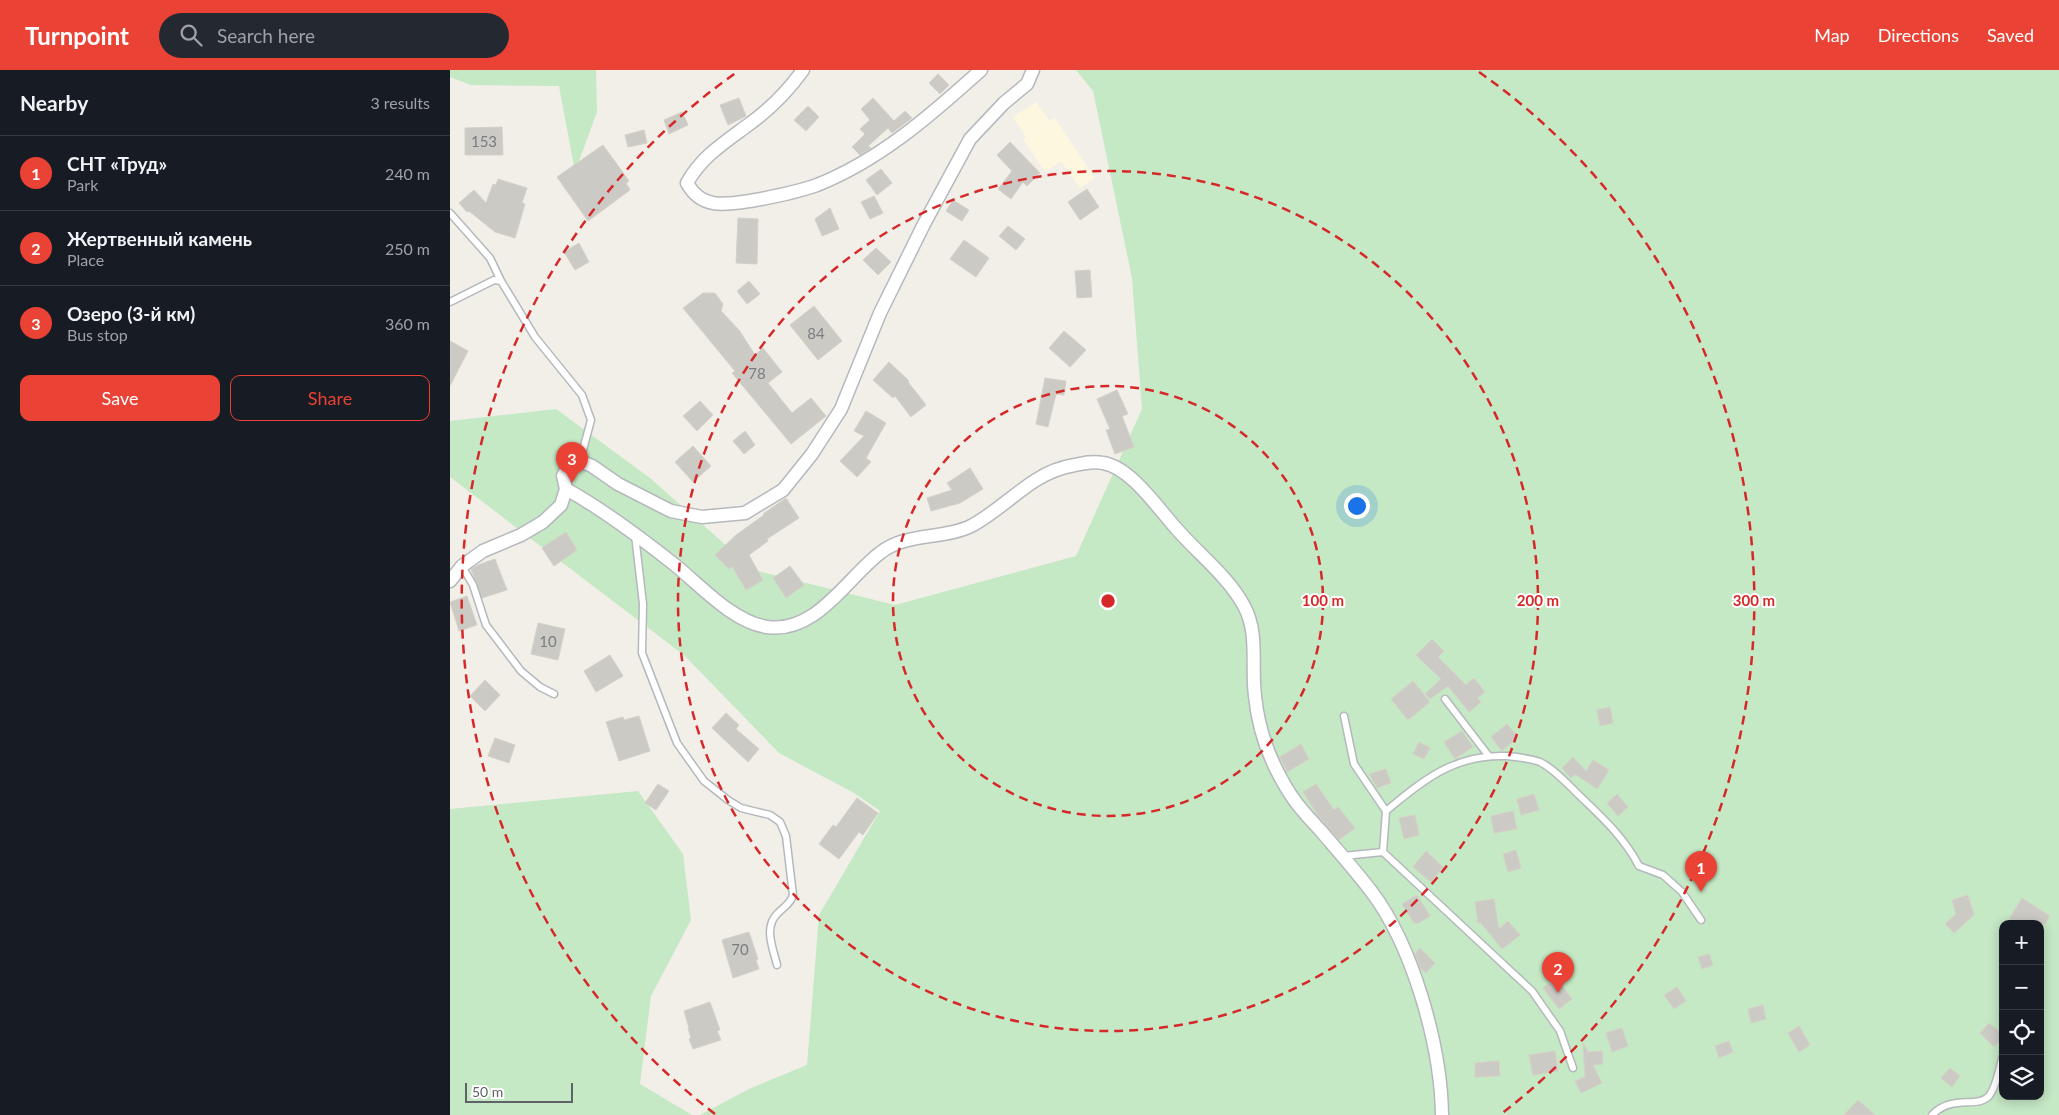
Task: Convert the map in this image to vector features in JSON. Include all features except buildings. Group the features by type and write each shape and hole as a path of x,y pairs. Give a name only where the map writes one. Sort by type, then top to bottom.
{"street":[{"path":"803,70 784,93 750,124 726,141 695,168 687,183 693,195 705,202 718,204 776,196 816,185 854,167 904,136 981,70"},
{"path":"450,581 462,566 483,551 521,535 543,522 561,505 566,489 563,476 569,464 580,461 592,466 618,484 671,511 702,517 745,513 783,490 812,454 841,408 880,313 924,224 970,139 1004,103 1027,84 1033,70"},
{"path":"566,489 591,503 635,535 746,621 767,627 791,627 812,616 882,550 914,539 943,536 970,526 1038,479 1067,466 1091,462 1105,463 1119,469 1138,485 1183,537 1232,588 1243,604 1250,620 1255,696 1265,744 1290,796 1343,856 1373,894 1396,928 1409,961 1430,1027 1439,1076 1442,1115"}],"lane":[{"path":"450,213 490,258 534,337 582,395 591,420 580,461"},
{"path":"450,302 494,280 501,280"},
{"path":"635,535 643,604 642,653 677,743 704,781 741,808 770,815 780,822 786,836 793,895 791,900 772,918 770,924 777,966"},
{"path":"462,566 473,585 486,625 521,671 540,687 554,694"},
{"path":"1445,699 1488,755"},
{"path":"1344,716 1354,764 1386,811 1383,852"},
{"path":"1386,811 1423,780 1467,759 1488,755 1521,757 1540,762 1554,772 1614,828 1634,854 1639,866 1663,875 1682,892 1701,920"},
{"path":"1343,856 1383,852 1532,991 1560,1032 1573,1068"},
{"path":"1932,1115 1945,1104 1979,1101 1988,1097 1999,1068"}],"shaded area":[{"path":"1036,102 1050,121 1055,118 1095,178 1080,188 1061,161 1045,172 1023,139 1026,137 1013,117"}],"green space":[{"path":"450,70 596,70 597,112 575,172 559,86 471,85 450,77"},
{"path":"1076,70 2059,70 2059,1115 700,1115 749,1089 807,1065 819,915 880,811 854,793 779,753 685,656 450,477 450,421 556,409 650,478 754,570 895,605 1076,556 1142,409 1132,278 1093,91"},
{"path":"638,791 683,854 691,920 651,996 640,1084 692,1115 450,1115 450,809"}],"place":[{"name":"Озеро (3-й км)","path":"572,483"},
{"name":"СНТ «Труд»","path":"1701,892"},
{"name":"Жертвенный камень","path":"1558,993"}]}
